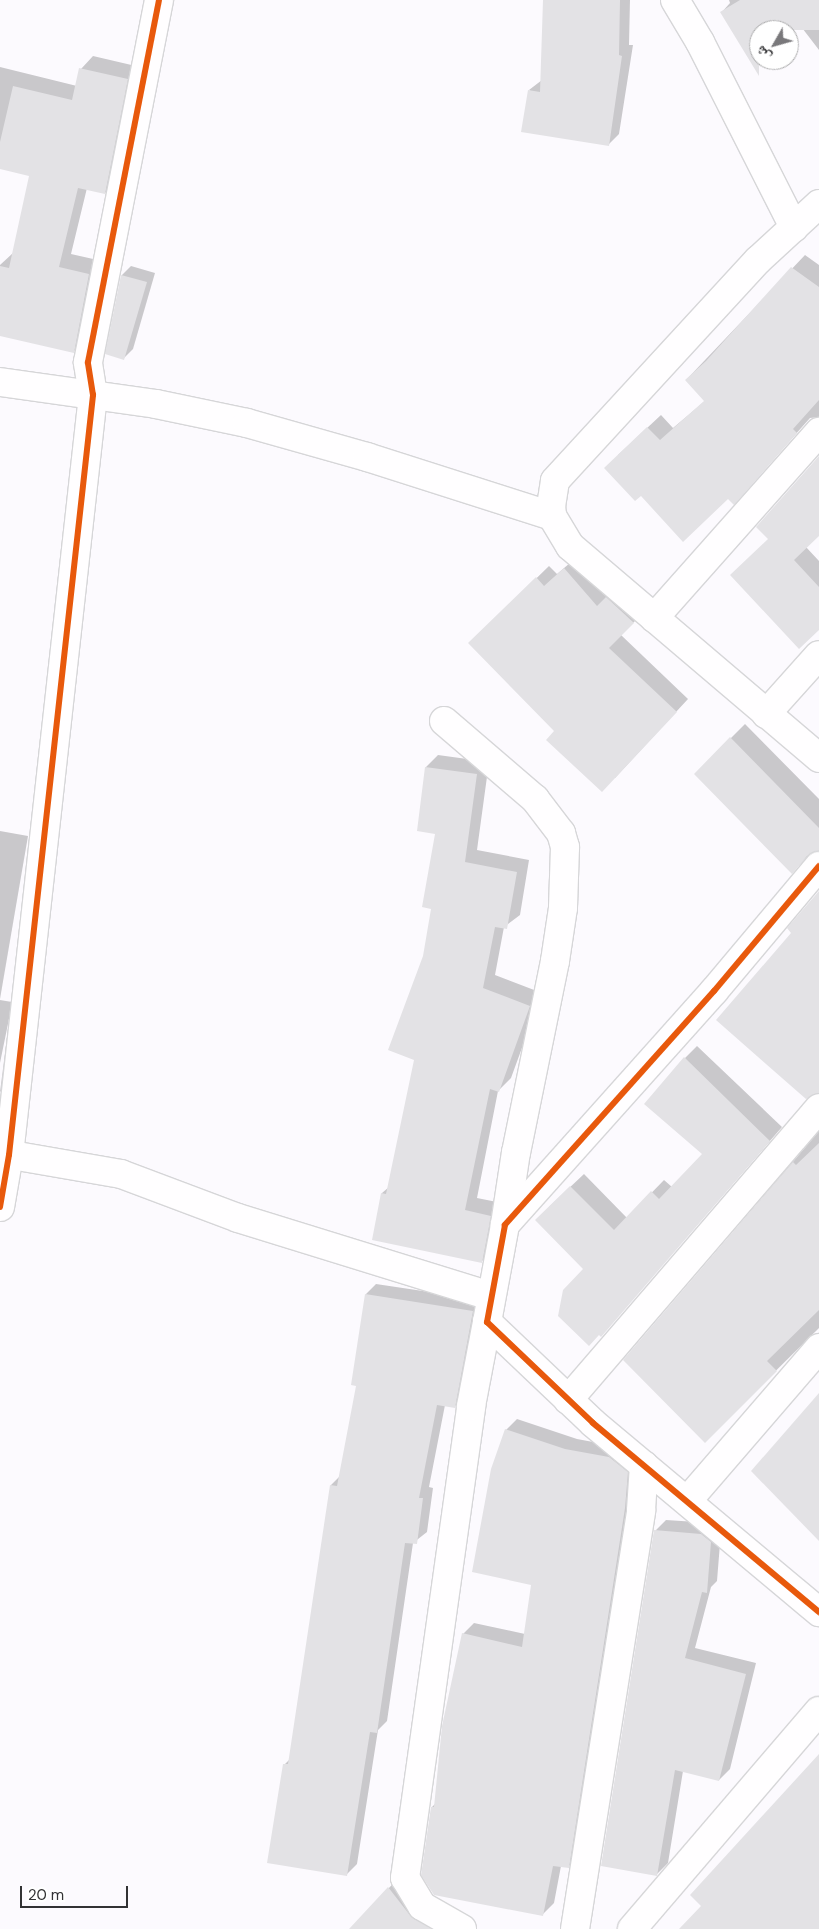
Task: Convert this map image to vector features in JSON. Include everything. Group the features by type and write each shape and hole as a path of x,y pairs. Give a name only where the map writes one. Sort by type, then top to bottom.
{"street":[{"path":"0,1207 93,395 88,362 159,0"},
{"path":"674,0 700,42 794,227"},
{"path":"819,204 758,260 555,481 552,516 570,546 819,758"},
{"path":"0,382 156,404 248,423 367,457 552,516"},
{"path":"654,618 819,432"},
{"path":"766,714 818,659"},
{"path":"444,721 535,799 561,833 565,847 563,908 555,961 516,1152 505,1225 471,1406 405,1878 422,1906 462,1929"},
{"path":"505,1225 714,992 819,866"},
{"path":"568,1400 819,1108"},
{"path":"5,1154 121,1174 489,1309 568,1400 818,1609"},
{"path":"688,1500 819,1348"},
{"path":"575,1929 641,1510 644,1465"},
{"path":"632,1929 819,1711"}],"building":[{"path":"543,0 620,0 619,55 622,56 609,146 521,132 528,90 540,92"},
{"path":"740,0 819,0 819,30 799,30 799,20 749,20 749,60 720,12"},
{"path":"79,68 128,79 105,194 78,188 59,267 89,274 74,353 0,336 0,266 9,268 29,176 0,169 0,142 13,86 72,100"},
{"path":"791,267 819,287 819,400 793,429 797,433 734,505 728,499 683,542 641,496 635,501 604,468 647,427 660,440 704,401 685,380 706,361"},
{"path":"121,275 147,282 124,360 105,354"},
{"path":"819,456 819,536 794,560 819,587 819,630 799,649 730,575 768,539 756,527"},
{"path":"564,568 597,606 606,597 634,623 609,648 677,712 602,792 546,740 554,731 468,643 536,577 544,586"},
{"path":"730,737 819,828 819,851 807,856 792,874 694,774"},
{"path":"425,767 477,774 465,862 517,872 507,929 495,927 483,988 530,1006 499,1092 490,1089 465,1210 491,1216 482,1263 372,1240 381,1193 386,1194 414,1060 388,1050 423,956 431,909 422,907 435,834 417,831"},
{"path":"819,891 819,1093 806,1099 716,1020 791,933 787,928"},
{"path":"684,1057 770,1141 601,1337 599,1335 589,1346 558,1316 563,1290 583,1269 535,1220 570,1186 614,1230 651,1191 659,1199 702,1154 644,1104"},
{"path":"819,1143 819,1310 767,1361 777,1371 705,1443 623,1360 793,1162 796,1165"},
{"path":"365,1294 473,1311 455,1408 437,1405 419,1498 423,1498 417,1544 405,1543 377,1733 370,1732 347,1876 267,1863 283,1764 288,1764 330,1485 337,1486 356,1386 351,1385"},
{"path":"819,1393 819,1541 751,1471"},
{"path":"505,1429 565,1449 609,1457 628,1472 625,1508 569,1868 553,1866 543,1916 434,1895 421,1875 431,1807 434,1807 442,1726 462,1633 522,1647 531,1585 472,1572 491,1469"},
{"path":"654,1530 701,1534 711,1542 707,1593 702,1592 685,1658 746,1674 719,1781 675,1770 657,1876 601,1866"},
{"path":"819,1754 819,1929 679,1929 701,1906 690,1895"},
{"path":"388,1887 409,1914 431,1929 349,1929"}],"cycle path":[{"path":"0,1207 9,1155 93,395 88,362 159,0"},
{"path":"819,866 714,991 505,1225 487,1322 593,1423 819,1612"}]}
